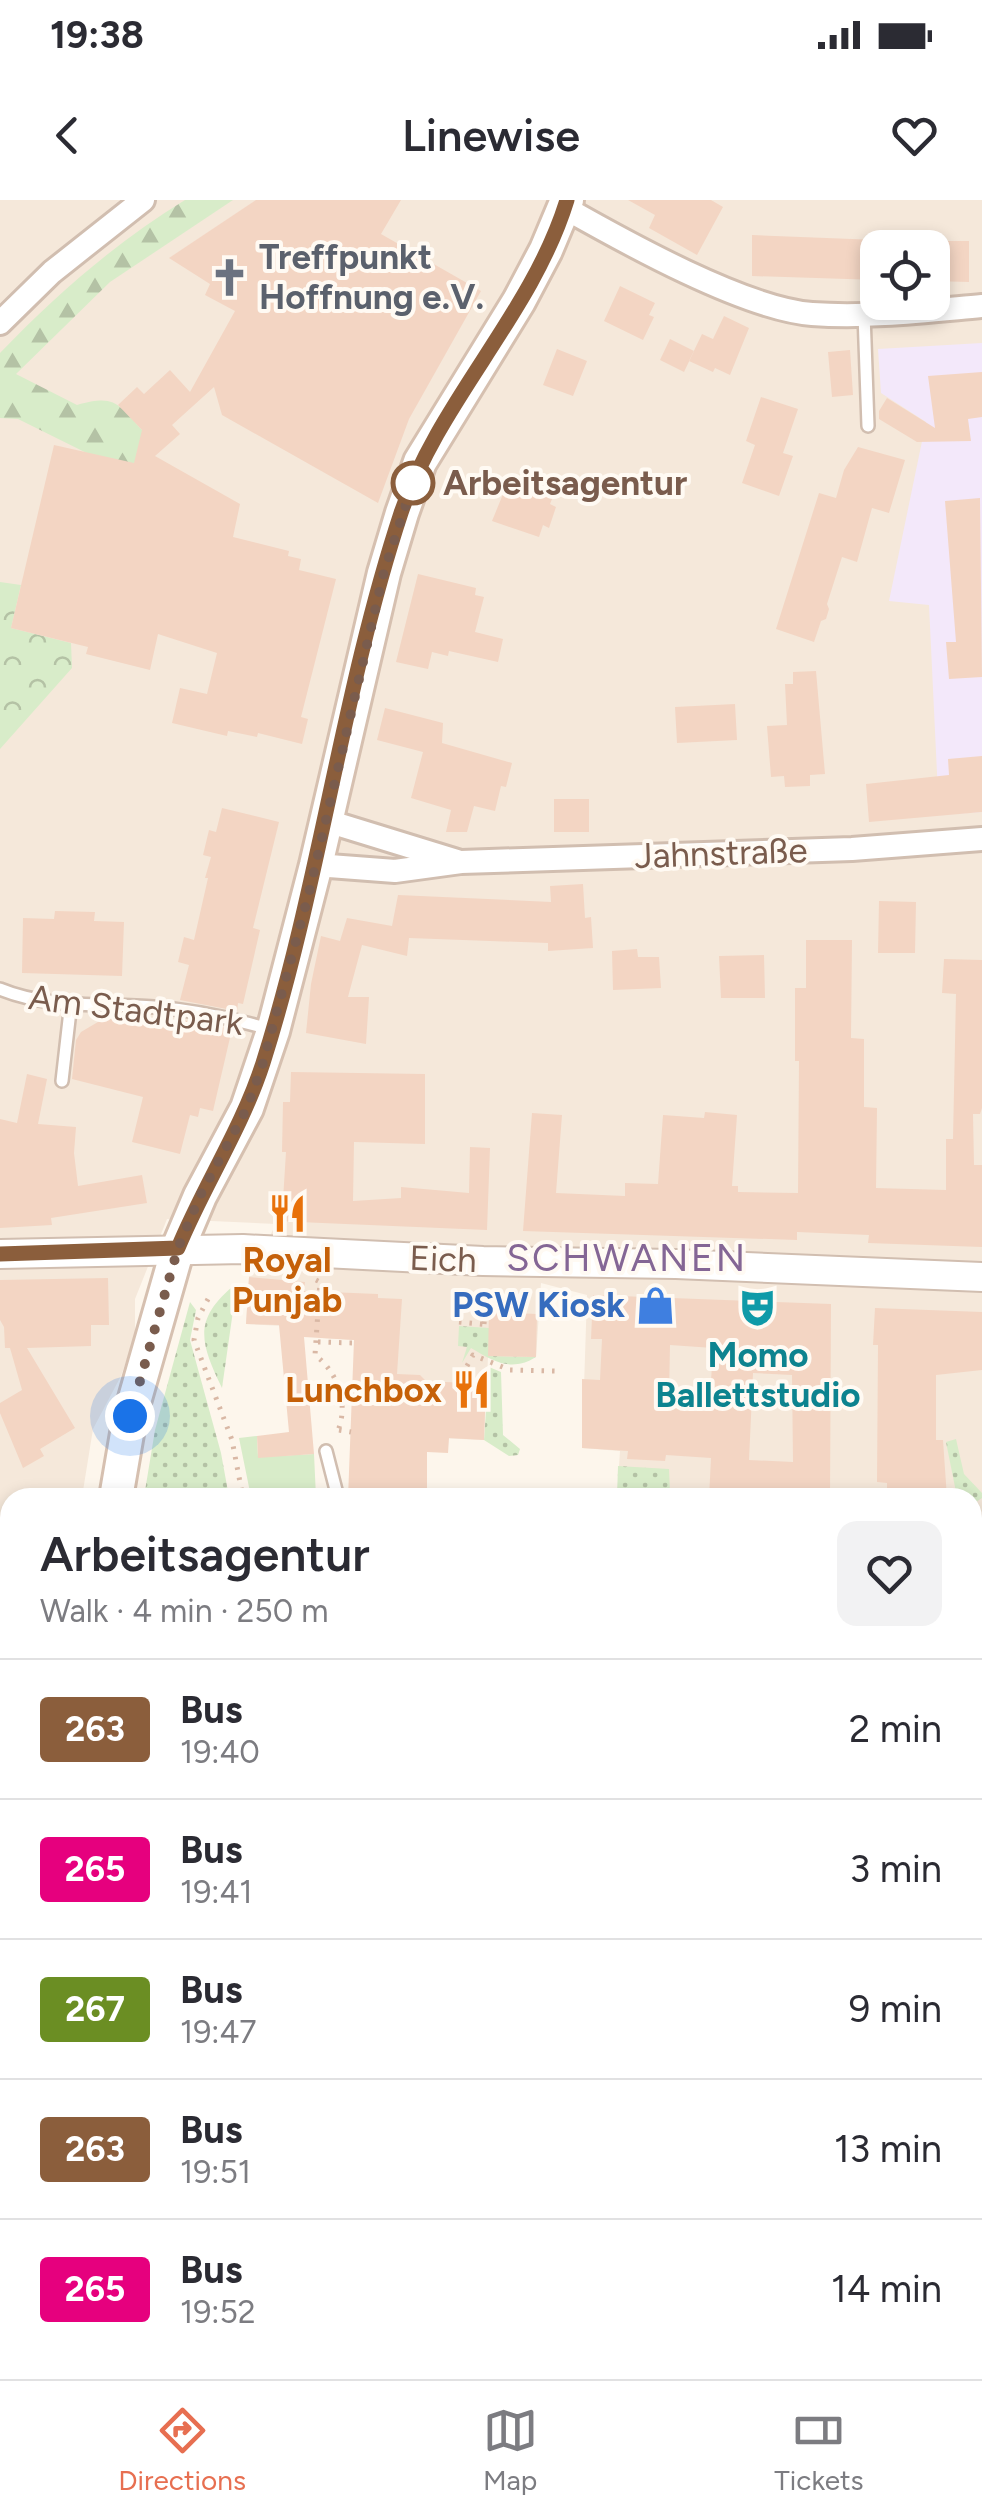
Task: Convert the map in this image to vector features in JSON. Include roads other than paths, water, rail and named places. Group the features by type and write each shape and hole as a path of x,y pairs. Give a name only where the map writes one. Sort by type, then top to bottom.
{"main road":[{"path":"118,1488 130,1416 178,1248 200,1196 247,1108 273,1031 327,821 384,572 420,462 518,301 563,203"}],"street":[{"path":"0,323 66,260 143,200"},
{"path":"563,203 724,288 787,310 860,314"},
{"path":"950,308 982,306"},
{"name":"Jahnstraße","path":"327,821 460,862"},
{"name":"Jahnstraße","path":"316,865 394,871 460,862 852,849 982,839"},
{"name":"Eich","path":"0,1254 178,1248 982,1277"},
{"name":"Eich","path":"947,1275 982,1296"}],"lane":[{"path":"864,320 868,426"},
{"name":"Am Stadtpark","path":"0,989 23,998 224,1016 273,1031"},
{"path":"62,1080 71,1002"},
{"path":"326,1451 335,1488"}],"place":[{"name":"Treffpunkt Hoffnung e.V.","path":"229,277"},
{"name":"Arbeitsagentur","path":"413,483"},
{"name":"Royal Punjab","path":"287,1213"},
{"name":"PSW Kiosk","path":"655,1305"},
{"name":"Momo Ballettstudio","path":"758,1308"},
{"name":"Lunchbox","path":"472,1390"}],"district":[{"name":"SCHWANEN","path":"627,1258"}]}
